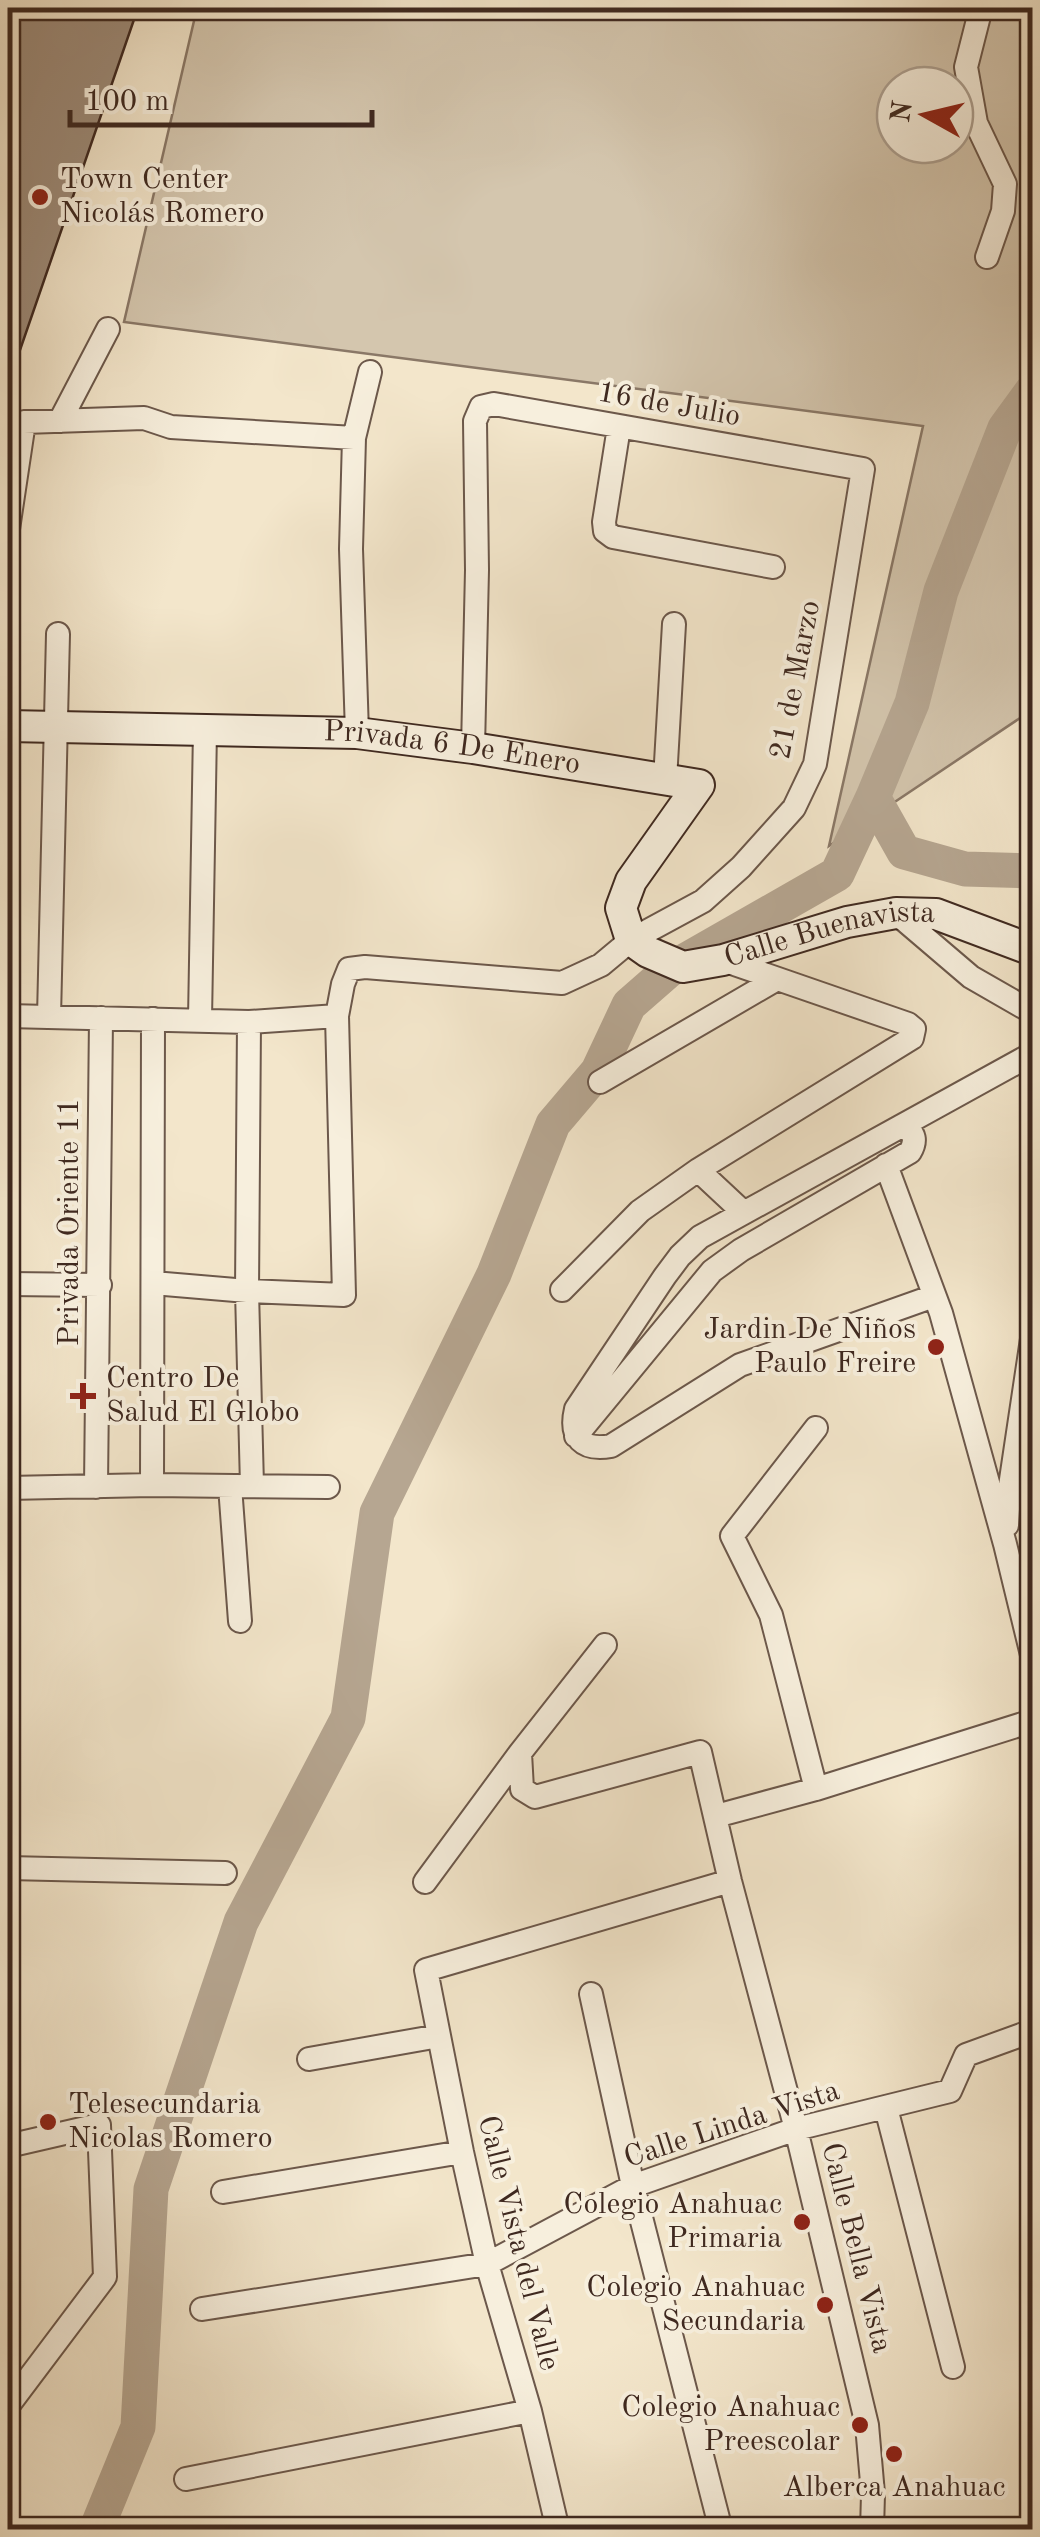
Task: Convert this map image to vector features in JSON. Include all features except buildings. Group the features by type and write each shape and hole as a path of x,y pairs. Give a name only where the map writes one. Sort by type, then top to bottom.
{"street":[{"path":"982,8 966,67 976,123 1005,184 1004,211 987,257"},
{"path":"60,420 108,329"},
{"path":"358,733 351,549 354,438 370,372"},
{"name":"16 de Julio","path":"473,748 475,421 480,406 494,404 863,469"},
{"path":"8,529 24,422 144,418 172,427 354,438"},
{"path":"619,427 605,531 613,537 773,567"},
{"name":"21 de Marzo","path":"337,1016 349,970 365,967 562,983 642,947 740,867 794,808 815,764 863,469"},
{"path":"666,780 674,624"},
{"path":"50,1017 58,634"},
{"name":"Privada 6 De Enero","path":"8,726 358,733 699,785 631,880 621,908 642,947"},
{"path":"200,1020 205,730"},
{"path":"896,913 972,977 1032,1012"},
{"name":"Calle Buenavista","path":"642,947 684,966 723,960 800,934 896,913 936,914 1032,950"},
{"path":"562,1290 640,1211 698,1170 912,1038 914,1029 908,1024 723,960"},
{"path":"600,1082 776,979"},
{"path":"8,1016 250,1022 337,1016 344,1295 152,1284"},
{"name":"Privada Oriente 11","path":"96,1487 101,1018"},
{"path":"152,1020 152,1485"},
{"path":"240,1621 250,1022"},
{"path":"938,1304 740,1365 612,1446 597,1448 576,1436 572,1423 576,1409 680,1256 700,1237 1032,1054"},
{"path":"576,1436 712,1271 741,1250 910,1152 915,1136 906,1124"},
{"path":"886,1165 938,1304 1006,1544 1032,1655"},
{"path":"698,1170 743,1212"},
{"path":"8,1284 100,1285"},
{"path":"1006,1544 1009,1493 1032,1340"},
{"path":"816,1428 732,1536 771,1616 816,1788"},
{"path":"8,1488 328,1487"},
{"path":"425,1882 605,1645"},
{"path":"716,1816 1032,1720"},
{"name":"Calle Bella Vista","path":"520,1754 522,1789 535,1797 700,1752 868,2425 872,2530"},
{"path":"8,1868 225,1873"},
{"name":"Calle Vista del Valle","path":"558,2530 530,2411 487,2264 426,1970 730,1881"},
{"path":"591,1994 634,2186 722,2530"},
{"name":"Calle Linda Vista","path":"202,2310 487,2264 634,2186 796,2129 950,2091 966,2055 1032,2032"},
{"path":"310,2059 439,2036"},
{"path":"886,2108 953,2367"},
{"path":"8,2146 100,2125 106,2277 8,2406"},
{"path":"222,2192 462,2152"},
{"path":"186,2478 530,2411"}],"shaded area":[{"path":"197,8 1032,8 1032,710 829,846 923,426 124,322"}],"waterway":[{"path":"1032,391 1005,428 941,591 912,703 873,797 904,852 965,869 1032,871"},
{"path":"96,2530 138,2427 151,2189 241,1922 348,1718 377,1513 494,1274 553,1124 598,1071 629,1005 669,970 837,874 873,797"}],"place":[{"name":"Town Center Nicolás Romero","path":"40,197"},
{"name":"Jardin De Niños Paulo Freire","path":"936,1347"},
{"name":"Centro De Salud El Globo","path":"83,1396"},
{"name":"Telesecundaria Nicolas Romero","path":"48,2122"},
{"name":"Colegio Anahuac Primaria","path":"802,2222"},
{"name":"Colegio Anahuac Secundaria","path":"825,2305"},
{"name":"Colegio Anahuac Preescolar","path":"860,2425"},
{"name":"Alberca Anahuac","path":"894,2454"}]}
